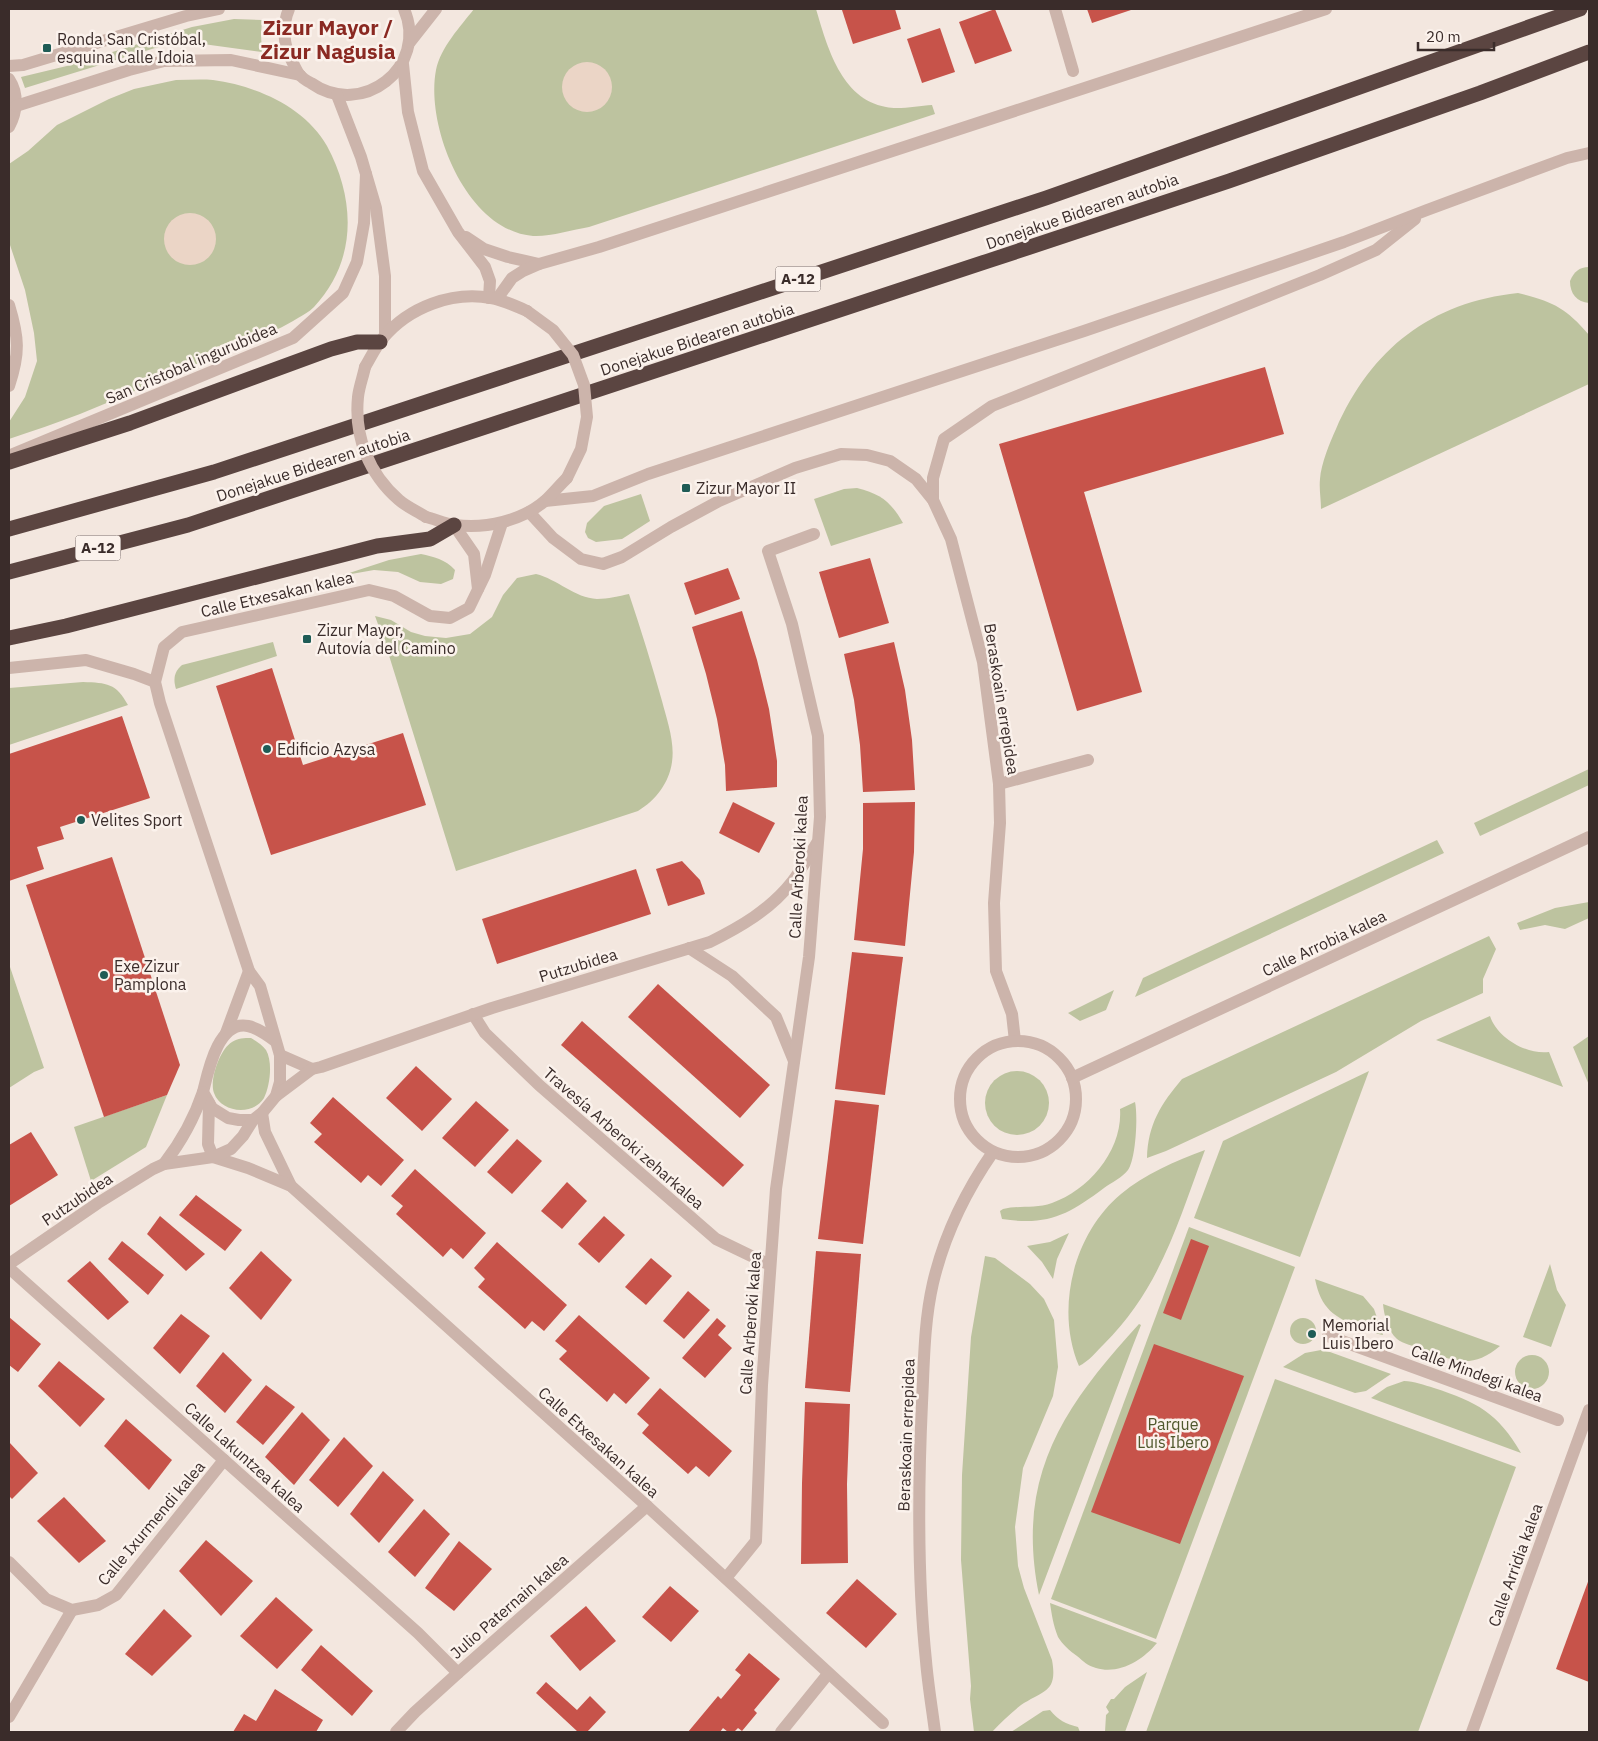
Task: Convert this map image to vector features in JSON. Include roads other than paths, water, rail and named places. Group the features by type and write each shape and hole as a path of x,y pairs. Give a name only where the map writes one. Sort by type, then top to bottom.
{"highway":[{"name":"Donejakue Bidearen autobia","path":"9,529 214,472 1046,198 1580,9"},
{"name":"Donejakue Bidearen autobia","path":"9,572 188,525 1248,174 1480,94 1589,52"},
{"path":"9,462 130,423 331,349 357,342 383,339"},
{"path":"9,638 66,626 377,546 430,539 454,525"}],"street":[{"path":"9,66 23,65 186,16 220,9"},
{"path":"288,9 284,30 287,52 300,75"},
{"path":"404,9 409,19 410,42"},
{"path":"16,106 129,70 164,61 231,60 300,75 321,90 336,95 369,92 389,80 402,64 410,42 436,9"},
{"path":"1055,9 1073,71"},
{"path":"493,298 512,278 539,264 592,250 1326,9"},
{"path":"402,64 408,112 423,171 458,232 485,267 493,298"},
{"path":"9,79 15,95 16,106 9,127"},
{"name":"San Cristobal ingurubidea","path":"336,95 361,158 376,208 385,276 383,339"},
{"path":"545,501 593,496 648,474 1084,331 1344,242 1567,158 1589,153"},
{"name":"San Cristobal ingurubidea","path":"9,456 293,338 343,293 357,262 364,223 366,174"},
{"path":"933,500 933,478 944,439 992,406 1376,250 1427,210"},
{"path":"458,232 484,249 539,264"},
{"path":"466,297 493,298 528,311 553,330 572,355 584,386 587,417 581,449 567,478 545,501 529,512 502,523 481,526 454,525 426,516 400,501 379,480 365,454 358,426 358,396 366,367 383,339 402,320 422,308 443,300 466,297"},
{"path":"9,305 16,330 18,350 9,386"},
{"name":"Beraskoain errepidea","path":"529,512 553,538 581,559 603,564 622,557 719,501 794,468 841,454 867,455 890,461 916,479 933,500 952,539 983,662 999,784 1000,823 994,903 996,961 999,979 1012,1014 1015,1041"},
{"name":"Calle Etxesakan kalea","path":"275,1041 260,986 249,970 160,703 155,682 164,646 182,632 368,590 394,596 430,616 450,618 469,608 485,575 502,523"},
{"path":"454,525 474,554 478,589"},
{"name":"Calle Arberoki kalea","path":"726,1578 756,1541 762,1395 776,1189 809,957 820,818 818,736 792,624 768,550 814,534"},
{"path":"9,668 86,660 155,682"},
{"path":"999,784 1088,760"},
{"name":"Calle Arrobia kalea","path":"1072,1078 1589,837"},
{"name":"Putzubidea","path":"276,1096 312,1069 474,1014 710,942 738,928 763,911 791,883 818,841"},
{"path":"689,948 732,976 776,1017 794,1061"},
{"path":"213,1157 208,1144 206,1097 208,1069 226,1033 249,970"},
{"name":"Travesía Arberoki zeharkalea","path":"474,1014 486,1033 539,1085 716,1239 770,1265"},
{"path":"206,1097 212,1108 228,1118 239,1120 258,1117 276,1096 280,1082 280,1055 275,1041 259,1030 247,1025 237,1026 226,1033"},
{"path":"1015,1041 1038,1045 1052,1053 1064,1064 1072,1078 1076,1095 1071,1123 1058,1142 1038,1154 1015,1158 993,1152 975,1139 963,1120 959,1098 964,1076 977,1058 996,1046 1015,1041"},
{"path":"280,1055 312,1069"},
{"name":"Putzubidea","path":"164,1164 178,1147 206,1097"},
{"name":"Calle Etxesakan kalea","path":"258,1117 291,1186"},
{"name":"Putzubidea","path":"9,1266 98,1204 153,1169 164,1164 213,1157 231,1149 258,1117"},
{"name":"Beraskoain errepidea","path":"935,1732 926,1661 921,1593 919,1472 926,1330 934,1282 951,1230 975,1178 993,1152"},
{"name":"Calle Etxesakan kalea","path":"213,1157 248,1168 291,1186 726,1578 883,1723"},
{"name":"Calle Lakuntzea kalea","path":"9,1266 418,1633 458,1673"},
{"name":"Calle Mindegi kalea","path":"1328,1336 1558,1420"},
{"name":"Calle Arridia kalea","path":"1472,1732 1589,1410"},
{"name":"Calle Ixurmendi kalea","path":"72,1610 98,1605 116,1595 224,1460"},
{"name":"Julio Paternain kalea","path":"396,1732 458,1673 646,1506"},
{"path":"9,1562 46,1599 72,1610 9,1717"},
{"path":"781,1732 828,1674"}],"place":[{"name":"Ronda San Cristóbal, esquina Calle Idoia","path":"47,48"},
{"name":"Zizur Mayor II","path":"686,488"},
{"name":"Zizur Mayor, Autovía del Camino","path":"307,639"},
{"name":"Edificio Azysa","path":"267,749"},
{"name":"Velites Sport","path":"81,820"},
{"name":"Exe Zizur Pamplona","path":"104,975"},
{"name":"Memorial Luis Ibero","path":"1312,1334"}],"district":[{"name":"Zizur Mayor / Zizur Nagusia","path":"328,40"}],"park label":[{"name":"Parque Luis Ibero","path":"1173,1433"}]}
